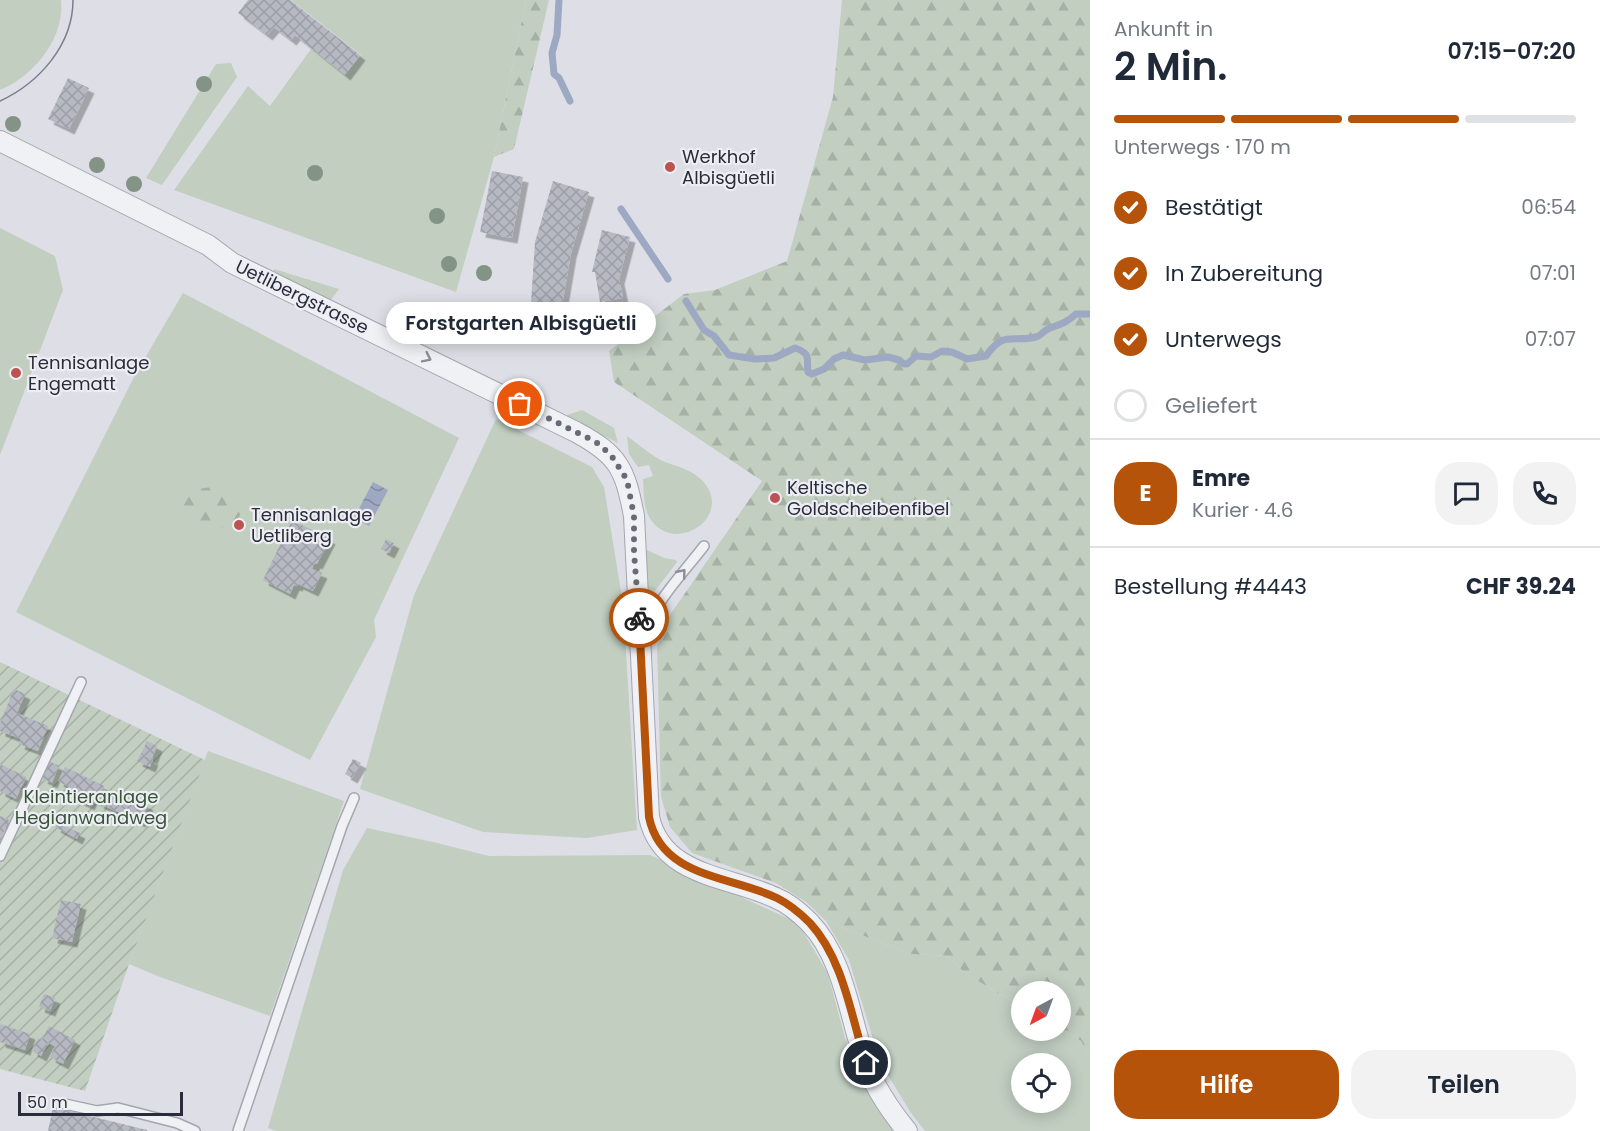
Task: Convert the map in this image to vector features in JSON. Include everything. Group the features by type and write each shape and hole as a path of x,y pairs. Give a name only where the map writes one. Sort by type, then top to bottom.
{"street":[{"name":"Uetlibergstrasse","path":"0,141 208,245 232,263 596,442 611,455 627,480 634,516 649,817 657,842 667,853 695,869 779,899 809,922 822,938 834,962 866,1063 891,1111 907,1131"}],"lane":[{"path":"641,639 650,618 667,592 704,546"},
{"path":"0,856 81,682"},
{"path":"238,1131 342,826 354,798"},
{"path":"65,1104 97,1111 118,1108 177,1123 195,1131"}],"green space":[{"path":"0,0 61,0 61,14 58,28 45,54 13,84 0,90"},
{"path":"291,0 526,0 494,157 456,292 174,190 248,86 270,106 311,49 345,74 361,55"},
{"path":"526,0 549,0 514,149 494,157"},
{"path":"842,0 1090,0 1090,1056 1081,1041 1071,1035 1071,981 1011,981 1011,1001 965,973 947,956 910,954 826,921 806,902 776,883 692,853 670,827 661,797 657,646 670,615 762,481 614,382 609,351 684,294 715,290 787,261 833,97"},
{"path":"231,63 237,77 162,185 146,178 216,64"},
{"name":"Tennisanlage Engematt","path":"0,228 55,256 63,290 0,455"},
{"path":"274,269 339,289 330,301 273,274"},
{"name":"Tennisanlage Uetliberg","path":"183,293 459,438 374,620 376,637 310,760 16,612 135,375"},
{"path":"582,410 614,428 618,443 566,417"},
{"path":"496,419 592,467 604,487 623,604 637,830 587,838 483,832 360,789 414,595"},
{"path":"627,436 656,457 689,471 704,482 712,500 710,512 695,529 672,534 661,529 648,516 643,479 653,476 649,465 638,467 629,454"},
{"path":"225,484 239,495 241,514 232,526 211,529 188,523 179,511 180,494 188,488 196,491"},
{"path":"645,549 677,562 648,600 645,599"},
{"name":"Kleintieranlage Hegianwandweg","path":"0,662 205,760 129,964 85,1091 0,1069"},
{"path":"208,751 344,801 270,1016 129,964"},
{"path":"367,828 489,856 650,855 798,923 828,974 845,1038 867,1089 897,1131 276,1131 268,1128 343,870"},
{"path":"826,921 910,954 947,956 965,973 1011,1001 1011,1041 1071,1041 1071,1035 1081,1041 1090,1056 1090,1131 925,1131 911,1113 880,1062 849,960"}],"water":[{"path":"373,482 388,490 369,526 354,518"}],"building":[{"path":"248,0 290,0 360,55 345,75 295,35 291,40 274,27 267,35 238,13"},
{"path":"68,78 89,88 69,129 48,119"},
{"path":"492,171 523,177 512,238 480,232"},
{"path":"553,181 589,192 571,253 562,306 531,303 535,242"},
{"path":"602,230 630,237 619,279 623,298 600,302 595,272 592,272"},
{"path":"292,520 330,539 312,569 322,573 313,591 298,584 294,585 290,594 263,580"},
{"path":"386,539 394,543 389,553 381,549"},
{"path":"14,689 25,694 17,713 48,726 38,751 19,744 21,739 0,731 0,723"},
{"path":"147,741 157,746 152,759 141,754"},
{"path":"140,754 153,760 150,767 137,761"},
{"path":"353,759 361,763 352,778 345,774"},
{"path":"49,761 59,766 52,783 42,778"},
{"path":"0,764 26,777 16,799 0,791"},
{"path":"65,767 104,786 97,801 92,799 89,805 65,793 69,787 58,781"},
{"path":"103,790 113,795 116,790 148,805 140,822 98,803"},
{"path":"0,816 9,820 0,841"},
{"path":"57,823 80,833 77,839 55,827"},
{"path":"61,900 81,904 72,942 52,938"},
{"path":"44,994 55,998 50,1011 39,1007"},
{"path":"0,1024 30,1034 25,1050 0,1042"},
{"path":"49,1026 75,1040 63,1064 50,1057 55,1046 48,1043 41,1056 32,1051 38,1038 42,1040"},
{"path":"53,1107 147,1130 147,1131 48,1131"}],"waterway":[{"path":"559,0 557,35 552,53 554,74 559,78 570,101"},
{"path":"621,209 668,279"},
{"path":"686,301 704,330 714,336 729,355 755,359 774,358 795,348 806,355 808,372 812,374 824,369 834,359 843,355 865,360 888,357 904,364 916,356 931,357 942,351 952,352 967,359 986,356 1003,340 1036,337 1076,314 1090,314"}],"tram line":[{"path":"0,101 28,84 51,61 67,32 73,0"}],"way so far":[{"path":"520,404 596,442 611,455 627,480 634,516 639,618"}],"place":[{"name":"Werkhof Albisgüetli","path":"670,167"},
{"name":"Tennisanlage Engematt","path":"16,373"},
{"name":"Forstgarten Albisgüetli","path":"520,404"},
{"name":"Keltische Goldscheibenfibel","path":"775,498"},
{"name":"Tennisanlage Uetliberg","path":"239,525"}],"route":[{"path":"639,618 649,817 657,842 667,853 695,869 779,899 809,922 822,938 834,962 866,1063"}]}
